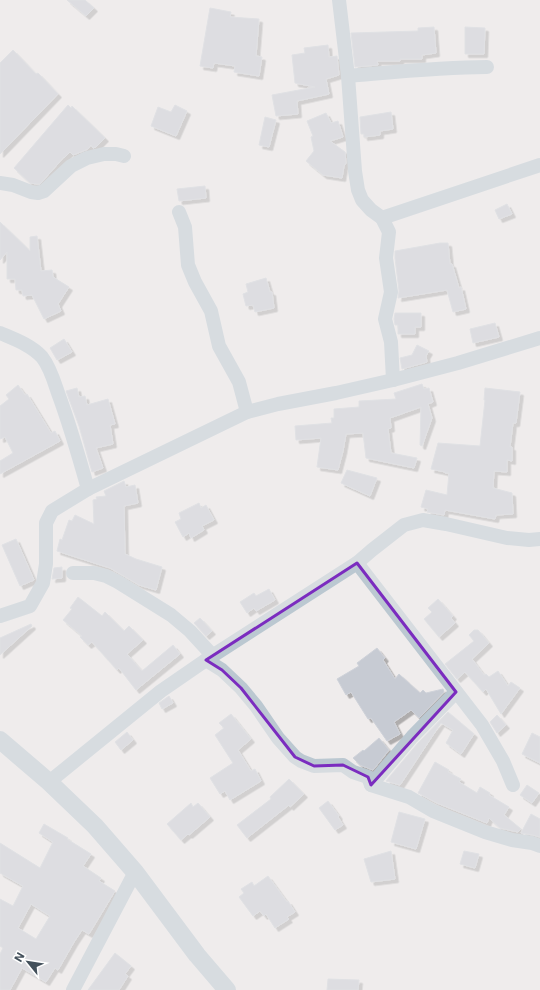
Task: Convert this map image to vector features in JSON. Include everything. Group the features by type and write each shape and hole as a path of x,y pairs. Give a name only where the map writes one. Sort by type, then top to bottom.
{"street":[{"path":"339,0 348,76 354,164 358,190 362,200 371,210 382,218 389,232 386,258 391,292 385,319 391,342 393,380"},
{"path":"348,76 454,67 487,67"},
{"path":"0,183 13,185 38,193 44,191 71,166 87,158 104,154 124,156"},
{"path":"382,218 540,166"},
{"path":"179,212 185,227 188,265 195,282 211,311 219,346 239,382 247,412"},
{"path":"0,333 32,348 42,358 51,373 75,442 88,489"},
{"path":"0,616 30,606 43,583 46,564 46,523 52,511 88,489 247,412 393,380 458,363 540,338"},
{"path":"48,782 161,691 209,658 357,564 404,525 423,520 507,538 529,540 540,539"},
{"path":"357,564 482,725 503,761 513,785"},
{"path":"73,573 94,573 106,576 171,615 190,631 209,658 241,688 294,757 302,762 314,766 343,765 354,772 368,777 371,785"},
{"path":"371,785 412,737 456,692"},
{"path":"0,740 95,826 135,872 197,955 227,990"},
{"path":"371,785 409,797 433,811 485,832 540,846"},
{"path":"73,990 135,872"}],"highlighted area":[{"path":"357,563 456,692 371,785 368,777 343,765 314,766 295,757 241,688 222,670 206,660"}],"building":[{"path":"67,0 85,0 94,8 86,16"},
{"path":"210,8 231,12 230,17 259,19 256,56 262,57 259,76 234,72 235,66 214,63 213,68 200,66"},
{"path":"434,27 436,53 422,55 422,59 377,61 378,65 355,67 351,33 418,31 418,28"},
{"path":"465,27 485,28 484,54 465,54"},
{"path":"328,45 329,57 337,56 339,75 326,79 329,94 297,101 298,114 276,116 272,95 315,87 295,83 292,55 305,53 304,48"},
{"path":"13,50 58,94 0,154 0,63"},
{"path":"68,105 71,108 72,106 105,138 96,147 93,148 91,145 88,149 73,155 70,152 40,184 30,183 14,168"},
{"path":"175,105 187,111 176,136 151,126 158,107 171,112"},
{"path":"391,112 393,129 380,131 380,135 364,137 364,134 361,134 360,117"},
{"path":"326,113 331,123 338,121 343,137 330,141 345,152 346,163 342,178 323,175 306,161 314,151 311,137 313,136 307,121"},
{"path":"265,117 276,120 269,147 259,145"},
{"path":"205,186 206,198 179,201 177,189"},
{"path":"507,204 512,214 499,219 495,210"},
{"path":"0,222 30,251 30,237 37,236 41,271 52,270 53,277 69,287 58,304 61,311 44,319 32,295 23,296 22,290 16,290 15,279 7,279 7,252 0,260"},
{"path":"448,243 450,264 452,264 459,288 461,287 466,309 453,312 447,290 398,298 399,291 395,251"},
{"path":"266,278 270,292 272,292 274,308 255,312 253,305 246,306 243,294 248,292 246,284"},
{"path":"395,313 421,313 421,327 415,327 415,334 398,334 398,325 395,325 394,319"},
{"path":"495,323 499,337 473,343 470,329"},
{"path":"64,339 72,352 57,360 50,348"},
{"path":"417,345 429,351 426,356 427,362 402,369 400,358 412,355"},
{"path":"422,384 424,389 429,388 433,402 428,404 432,418 422,446 420,445 421,407 390,418 391,428 388,429 391,453 417,458 414,468 366,458 363,433 346,434 338,470 317,467 321,438 296,440 295,426 332,423 331,418 334,418 334,409 359,407 359,401 396,399 394,393"},
{"path":"18,385 25,395 27,394 51,433 55,431 60,441 0,474 0,461 13,453 5,437 0,439 0,406 9,399 6,395"},
{"path":"77,388 79,397 85,396 87,405 108,399 115,424 110,425 113,444 96,448 103,468 92,472 79,426 66,391"},
{"path":"485,388 520,392 516,423 513,423 510,447 512,447 512,461 507,460 507,472 494,471 493,488 512,493 513,514 496,515 495,519 445,510 444,515 427,512 428,509 421,507 426,490 447,495 449,473 431,469 438,443 480,446"},
{"path":"347,470 377,478 370,496 341,483"},
{"path":"124,481 126,487 135,485 138,503 124,506 125,554 162,567 156,590 139,585 110,568 57,551 60,539 62,540 69,520 72,521 75,515 94,524 93,500 97,499 96,497 106,496 104,491"},
{"path":"199,503 201,508 206,505 214,520 202,526 204,530 191,538 189,533 183,537 175,522 181,519 179,513"},
{"path":"16,539 34,580 20,586 2,545"},
{"path":"62,567 62,578 52,579 54,568"},
{"path":"269,589 275,600 256,611 254,608 247,613 240,602 254,593 256,596"},
{"path":"78,597 102,616 105,612 124,631 129,626 143,640 127,654 142,671 173,645 180,654 136,690 119,668 117,670 92,642 88,645 80,637 82,636 63,620 72,609 70,608"},
{"path":"438,599 453,616 451,618 455,623 439,637 424,619 432,612 428,608"},
{"path":"200,618 212,631 206,636 194,623"},
{"path":"31,624 32,626 0,655 0,638"},
{"path":"474,630 478,630 489,643 472,659 484,675 486,674 489,677 498,671 508,686 511,682 520,688 501,714 486,689 483,692 465,672 457,679 445,664 474,641 469,635"},
{"path":"377,648 385,658 383,660 395,679 399,674 420,693 423,690 426,693 443,689 444,692 419,718 411,710 394,722 400,734 387,741 371,718 368,719 351,692 346,695 337,679 359,666 357,663"},
{"path":"169,696 173,703 162,709 159,703"},
{"path":"448,712 474,734 461,754 446,743 453,730 441,723 400,785 386,781 418,743"},
{"path":"231,714 251,739 238,750 251,771 255,769 261,781 230,800 225,791 220,794 210,778 233,763 215,735 224,728 219,723"},
{"path":"497,715 506,725 497,733 490,722"},
{"path":"127,732 133,740 121,750 115,742"},
{"path":"532,733 540,737 540,763 522,754"},
{"path":"379,738 389,750 373,770 360,765 353,758"},
{"path":"435,762 449,770 448,772 461,779 459,782 477,793 480,787 490,793 489,795 509,807 504,815 521,829 518,832 500,828 489,818 487,823 437,803 418,793"},
{"path":"289,779 304,794 290,807 289,805 247,838 237,825 271,799 270,797"},
{"path":"527,785 539,793 532,803 520,795"},
{"path":"328,801 339,816 338,817 343,825 335,830 319,808"},
{"path":"191,803 193,807 198,803 210,817 181,840 167,824"},
{"path":"399,812 425,819 416,849 391,842"},
{"path":"531,814 540,819 540,837 521,833"},
{"path":"44,824 91,854 83,866 101,878 99,881 115,891 89,934 82,930 58,970 55,968 46,982 22,968 10,990 0,990 0,954 3,948 0,946 0,899 13,906 23,886 0,873 0,843 40,868 53,842 39,833","holes":["31,904 50,916 36,939 18,928"]},
{"path":"391,851 395,879 371,882 364,859"},
{"path":"464,851 479,854 475,868 460,864"},
{"path":"268,876 295,912 287,917 289,919 275,928 266,914 264,916 260,911 253,916 239,897 244,893 241,889 252,882 254,886"},
{"path":"115,953 131,966 125,974 128,976 119,990 88,990"},
{"path":"328,979 359,980 358,990 327,990"}]}
